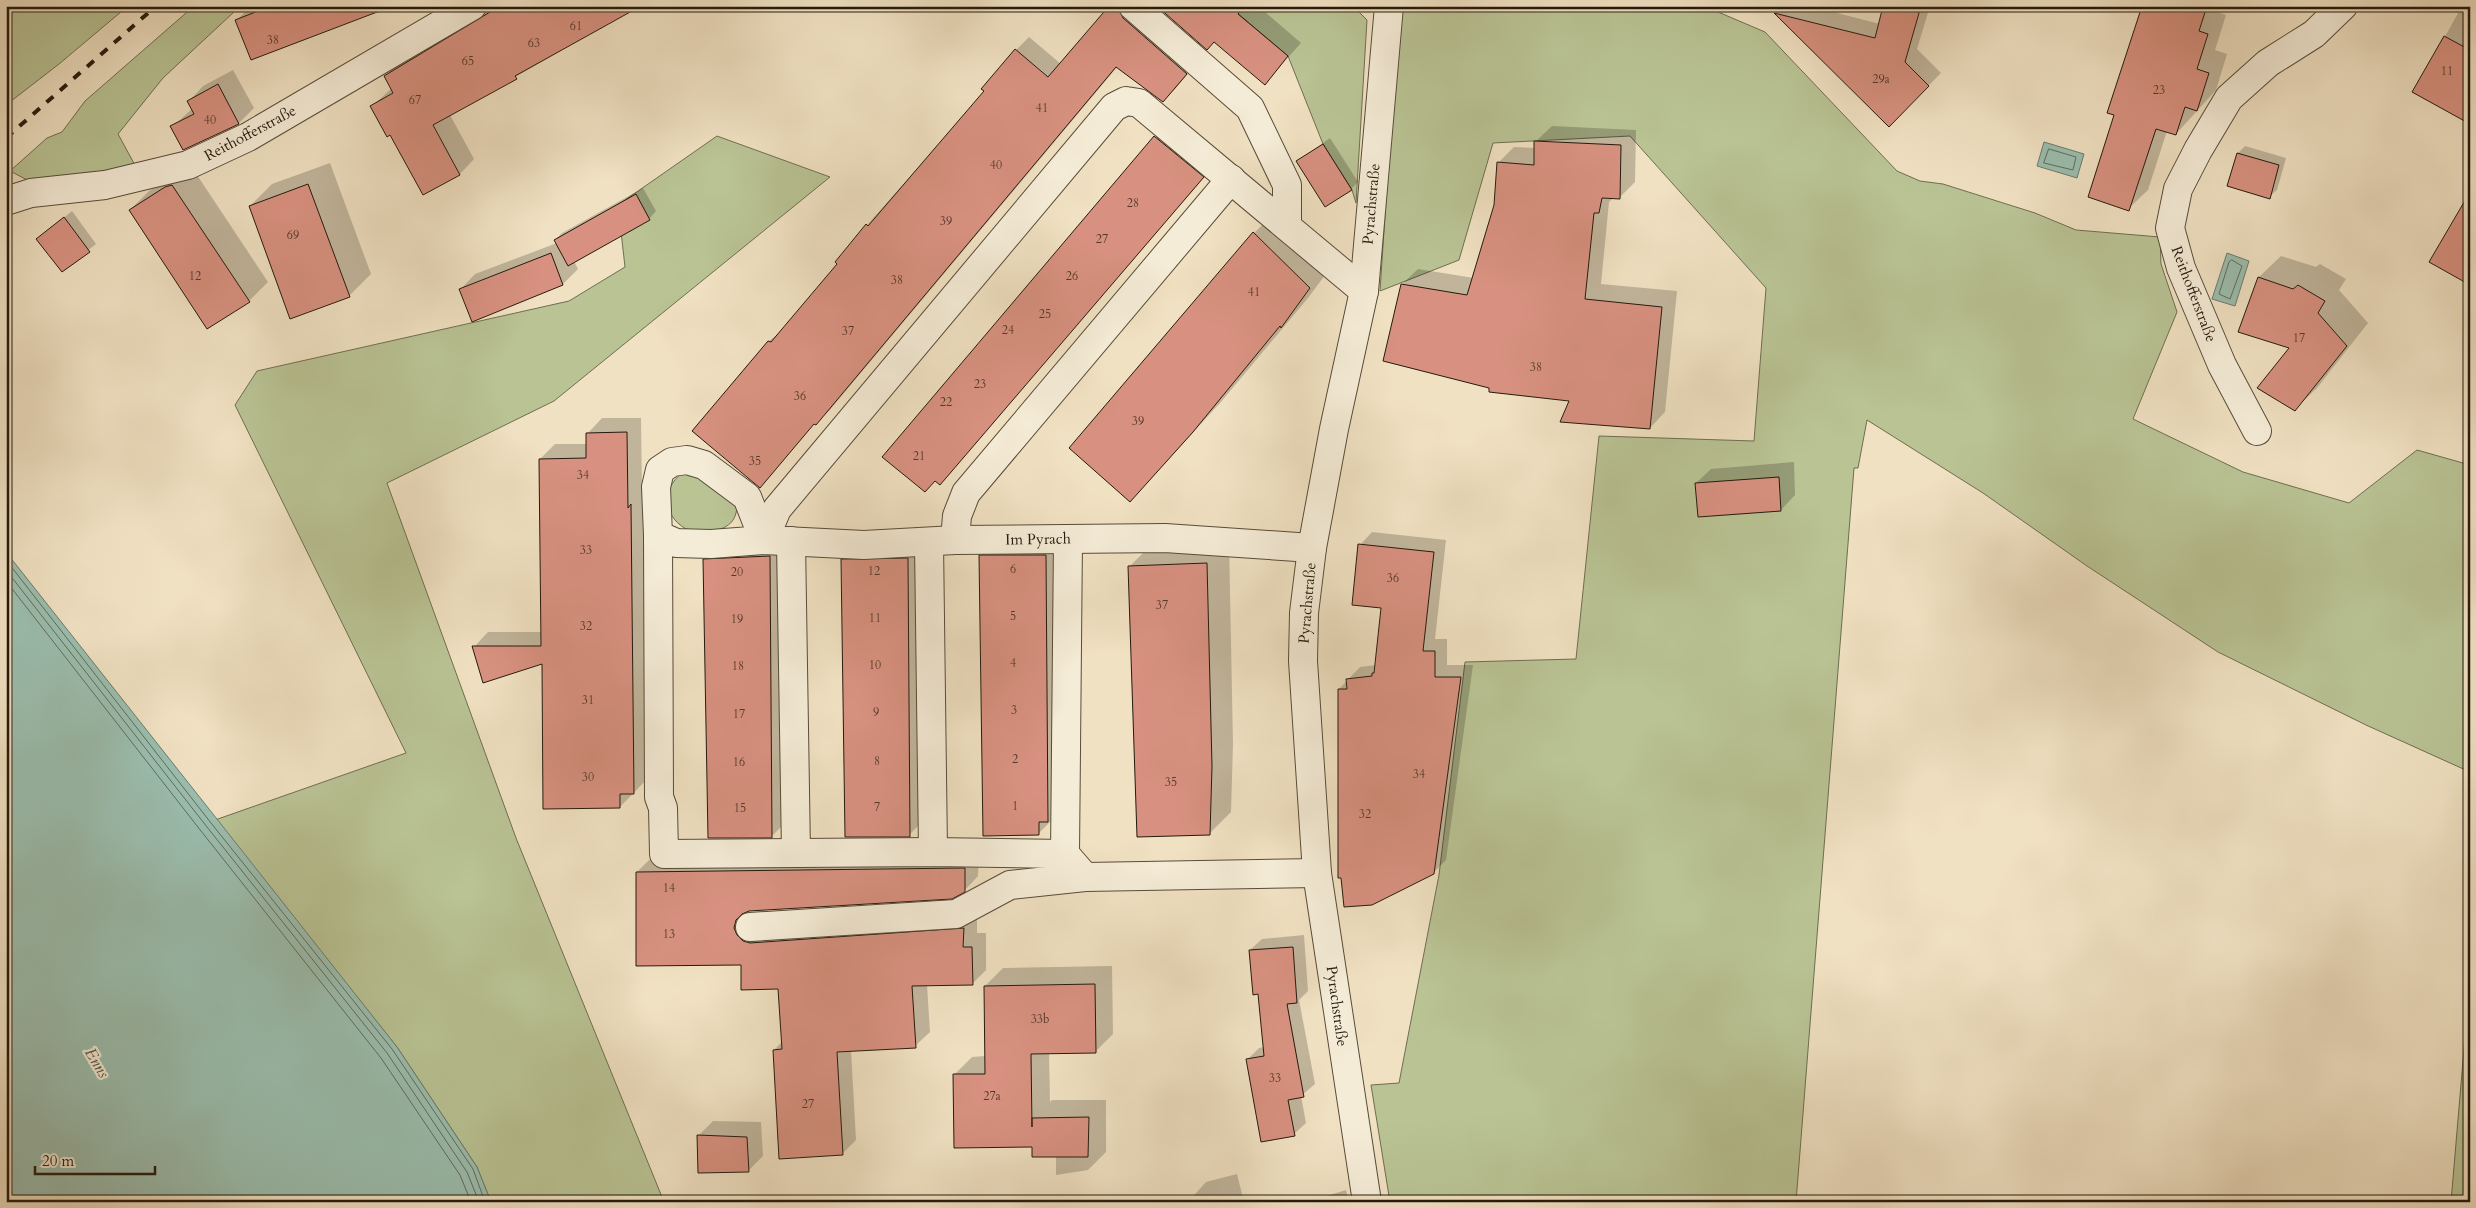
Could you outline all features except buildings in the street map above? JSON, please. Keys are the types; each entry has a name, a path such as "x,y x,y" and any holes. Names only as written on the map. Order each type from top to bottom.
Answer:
{"street":[{"name":"Reithofferstraße","path":"6,200 31,193 104,184 188,165 248,137 472,6"},
{"path":"1133,6 1250,108 1287,185 1287,226"},
{"name":"Pyrachstraße","path":"1366,1202 1318,873 1303,661 1304,613 1312,548 1364,291 1389,6"},
{"name":"Reithofferstraße","path":"2257,431 2222,364 2181,268 2170,228 2178,190 2198,150 2229,98 2268,62 2314,34 2344,6"},
{"path":"764,540 777,509 1114,107 1126,101 1138,102 1364,291"},
{"path":"933,852 942,541 957,516 966,493 1231,179"},
{"path":"764,540 747,497 704,465 687,460 672,462 660,470 656,487 658,535 658,797 663,808 664,854 933,852 1066,854"},
{"name":"Im Pyrach","path":"658,535 676,543 711,544 764,540 864,544 1166,538 1312,548"},
{"path":"1068,539 1066,854 1085,877"},
{"path":"791,542 796,853"},
{"path":"750,927 956,914 1010,885 1085,877 1318,873"}],"shaded area":[{"path":"6,6 128,6 59,64 6,105"},
{"path":"194,6 236,6 235,11 163,78 118,134 136,167 33,183 10,171 47,138 62,132 85,101"},
{"path":"1229,6 1353,6 1367,20 1356,203 1352,190 1323,144 1288,56"},
{"path":"1399,6 1704,6 1765,32 1897,171 1920,181 1943,184 2035,213 2076,230 2160,237 2161,264 2177,312 2133,419 2243,472 2349,503 2417,450 2470,465 2470,772 2366,725 2218,652 2087,566 1983,493 1867,420 1858,468 1854,468 1796,1202 1390,1202 1371,1085 1399,1083 1439,875 1465,662 1576,659 1599,436 1754,441 1766,288 1630,136 1493,143 1459,260 1380,291"},
{"path":"717,136 830,177 554,401 387,483 516,838 664,1202 491,1202 477,1167 397,1047 215,820 406,753 235,405 257,371 569,301 625,267 618,205"},
{"path":"687,470 700,471 737,506 734,519 730,523 721,529 702,531 688,530 678,523 668,507 667,499 673,483"},
{"path":"2470,978 2470,1202 2451,1202"}],"water":[{"path":"2044,142 2084,154 2077,178 2037,166"},
{"path":"2227,253 2249,261 2235,306 2212,299"},
{"name":"Enns","path":"6,552 397,1047 477,1167 491,1202 6,1202"}],"railway":[{"path":"6,138 156,6"}]}
